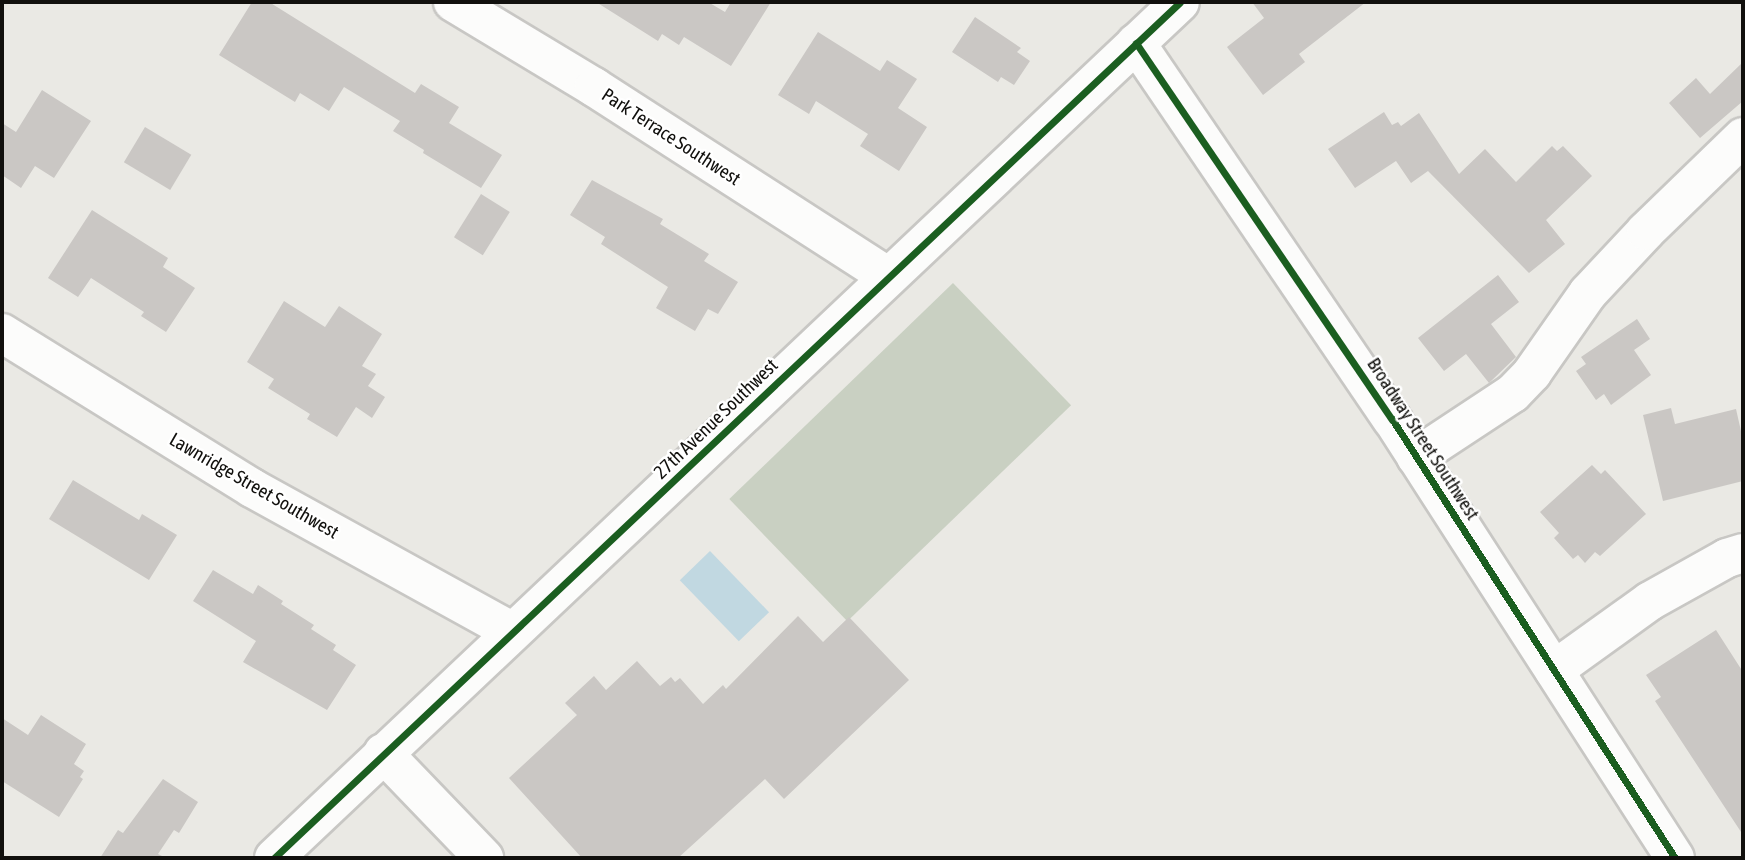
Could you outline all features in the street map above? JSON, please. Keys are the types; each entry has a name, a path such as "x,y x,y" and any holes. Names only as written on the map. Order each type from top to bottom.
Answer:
{"street":[{"name":"Park Terrace Southwest","path":"453,2 594,87 887,276"},
{"name":"27th Avenue Southwest","path":"274,858 511,631 681,476 887,276 1180,2"},
{"name":"Broadway Street Southwest","path":"1136,43 1416,457 1675,858"},
{"path":"1416,457 1513,393 1532,373 1588,293 1646,231 1743,137"},
{"name":"Lawnridge Street Southwest","path":"2,333 252,488 511,631"},
{"path":"1554,670 1650,601 1727,558 1743,553"},
{"path":"383,753 484,858"}],"shaded area":[{"path":"953,283 1071,405 847,621 729,499"}],"water":[{"path":"710,551 769,612 739,641 680,580"}],"building":[{"path":"252,2 269,2 415,93 421,84 459,107 449,123 502,155 481,188 423,153 424,150 393,131 400,121 344,87 329,111 300,93 295,102 219,55"},
{"path":"596,2 708,2 725,12 731,2 771,2 731,66 684,37 679,45 662,34 658,41"},
{"path":"1252,2 1366,2 1299,54 1305,62 1263,95 1227,47 1264,18"},
{"path":"975,17 1021,48 1017,52 1030,61 1014,85 1001,77 998,82 952,52"},
{"path":"818,32 880,71 887,60 917,79 898,108 927,127 899,171 860,146 868,134 816,101 809,114 778,95"},
{"path":"1743,62 1743,101 1700,138 1669,103 1696,78 1710,94"},
{"path":"42,90 91,121 54,178 35,166 21,188 2,175 2,123 16,132"},
{"path":"1384,112 1392,125 1398,122 1401,126 1419,113 1459,174 1485,149 1516,182 1552,146 1557,151 1563,146 1592,176 1546,220 1565,244 1529,273 1428,171 1411,183 1396,161 1355,188 1328,149"},
{"path":"145,127 191,155 170,190 124,162"},
{"path":"592,180 663,219 660,224 709,254 704,261 738,282 718,314 708,309 695,331 656,308 668,287 601,244 605,237 570,215"},
{"path":"481,194 510,212 483,255 454,237"},
{"path":"92,210 168,258 163,267 195,288 166,332 141,316 144,312 91,278 78,297 48,278"},
{"path":"1498,275 1519,302 1491,324 1516,357 1489,383 1466,354 1444,371 1418,338"},
{"path":"284,301 325,327 339,306 382,334 362,366 376,374 368,386 385,397 372,418 356,407 337,437 307,419 310,414 268,388 274,379 247,362"},
{"path":"1637,319 1650,339 1634,350 1651,375 1611,405 1604,394 1596,400 1576,371 1586,364 1581,357"},
{"path":"1671,408 1675,424 1736,409 1743,440 1743,481 1663,501 1643,415"},
{"path":"1592,465 1601,474 1605,470 1646,514 1600,556 1595,552 1585,563 1578,555 1573,559 1554,538 1559,533 1540,512"},
{"path":"73,480 139,520 142,514 177,535 149,580 49,519"},
{"path":"213,570 253,594 258,585 283,601 281,604 314,625 311,629 336,645 333,650 356,665 327,710 243,662 256,641 193,601"},
{"path":"798,616 823,642 849,617 909,680 784,799 765,779 678,858 582,858 509,778 577,715 565,703 594,676 606,690 637,661 660,686 671,677 675,682 680,678 703,704 723,685 726,689"},
{"path":"1716,630 1743,672 1743,835 1655,701 1661,697 1646,675"},
{"path":"41,715 86,744 74,764 84,771 80,777 83,779 59,817 2,781 2,718 28,735"},
{"path":"163,779 198,802 179,833 174,830 158,854 166,858 100,858 118,830 123,833"}],"cycle path":[{"path":"274,858 1180,2"},
{"path":"1136,43 1392,419 1675,858"}]}
